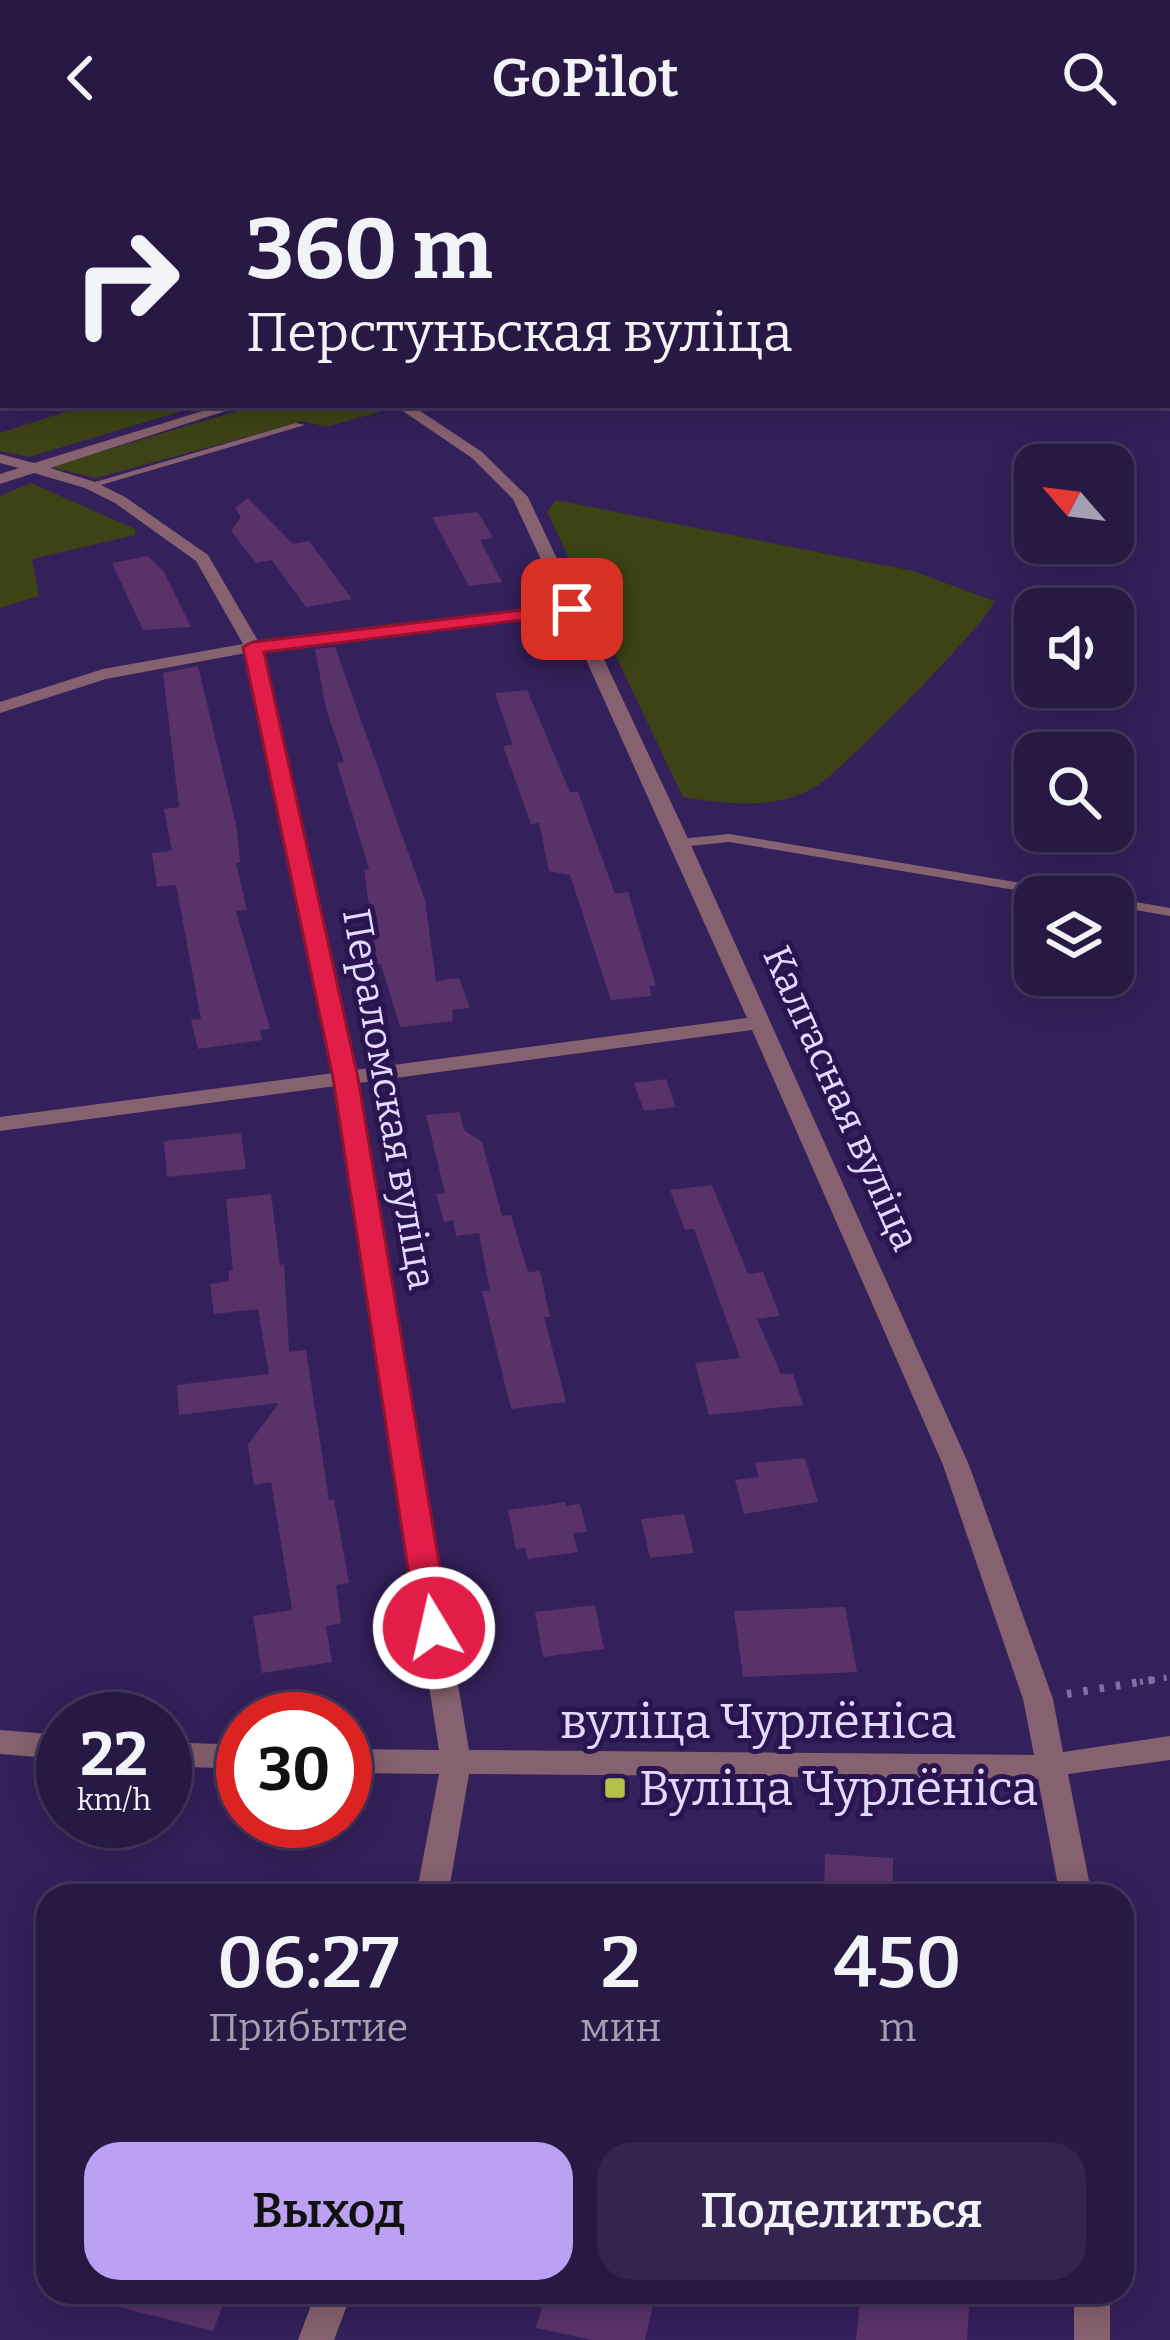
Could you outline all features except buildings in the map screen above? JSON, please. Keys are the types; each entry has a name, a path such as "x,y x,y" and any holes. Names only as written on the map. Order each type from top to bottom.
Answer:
{"street":[{"path":"0,479 227,408"},
{"name":"Калгасная вуліца","path":"406,408 477,455 520,497 680,843 956,1465 1039,1699 1074,1884"},
{"name":"Пераломская вуліца","path":"0,458 90,485 120,500 202,558 253,647 346,1078 455,1765 434,1884"},
{"path":"0,708 103,674 253,647 572,609"},
{"path":"0,1124 759,1023"},
{"path":"0,1742 36,1745"},
{"name":"вуліца Чурлёніса","path":"372,1762 1052,1766 1170,1748"},
{"path":"316,2340 330,2304"},
{"path":"1092,2304 1092,2340"}],"lane":[{"path":"90,485 300,425"},
{"path":"680,843 729,838 1014,886"},
{"path":"1134,906 1170,912"}],"path":[{"path":"1039,1699 1170,1677"}],"green space":[{"path":"77,408 192,408 29,457 0,451 0,433"},
{"path":"248,408 372,408 379,412 326,427 304,421 96,478 49,467"},
{"path":"31,483 135,529 135,535 32,559 39,596 0,608 0,496"},
{"path":"556,500 913,571 994,601 913,696 817,786 768,802 683,797 547,512"}],"place":[{"name":"Вуліца Чурлёніса","path":"615,1788"}],"route":[{"path":"434,1628 346,1078 253,647 572,609"}]}
